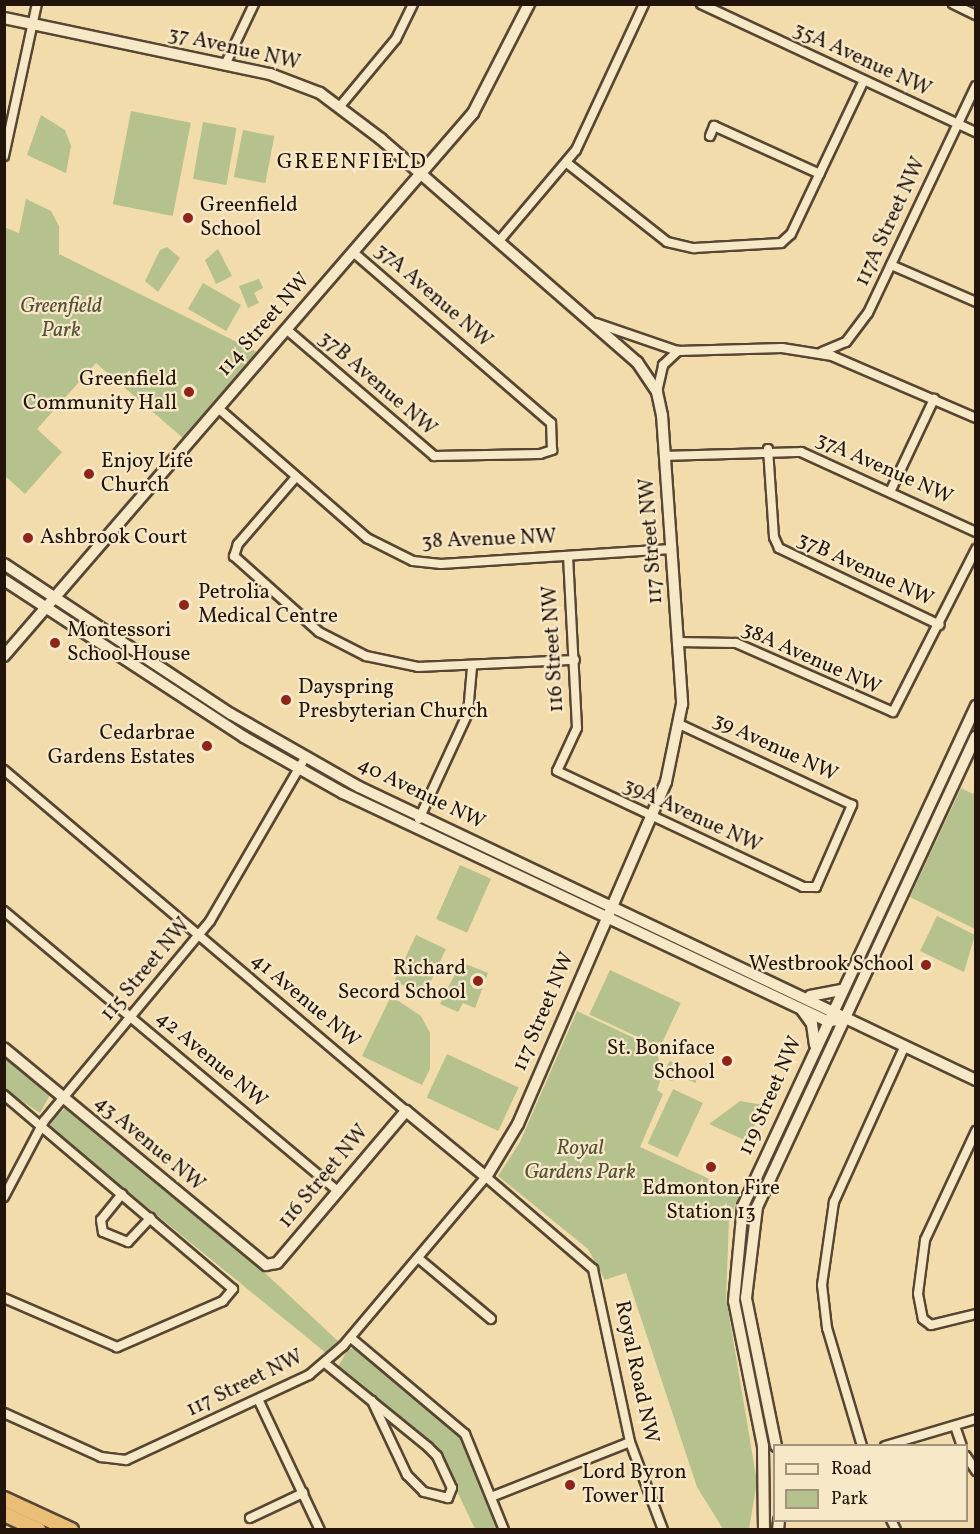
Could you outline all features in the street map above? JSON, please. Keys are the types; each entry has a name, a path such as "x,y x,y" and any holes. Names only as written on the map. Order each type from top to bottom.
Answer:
{"highway":[{"path":"4,1498 71,1530"},
{"path":"4,1514 39,1530"}],"street":[{"path":"4,156 8,125 37,4"},
{"path":"225,65 254,4"},
{"path":"341,105 396,39 413,4"},
{"name":"114 Street NW","path":"4,656 421,173 483,98 529,4"},
{"path":"499,241 567,163 644,4"},
{"name":"35A Avenue NW","path":"701,4 975,132"},
{"path":"953,4 975,15"},
{"name":"37 Avenue NW","path":"4,18 295,82 341,105 590,319 637,362 657,392"},
{"path":"567,163 668,242 694,248 785,241 820,174 864,80"},
{"name":"117A Street NW","path":"818,353 838,347 857,330 891,265 975,86"},
{"path":"710,136 714,126 820,174"},
{"name":"37A Avenue NW","path":"353,252 551,423 554,446"},
{"path":"891,265 975,302"},
{"name":"37 Avenue NW","path":"590,319 678,351 818,353 934,399 975,418"},
{"name":"37B Avenue NW","path":"285,329 434,456 540,454 554,446"},
{"path":"657,392 663,365 678,351"},
{"name":"117 Street NW","path":"4,1413 117,1461 143,1455 258,1399 326,1364 351,1338 486,1177 518,1124 607,911 670,772 681,725 666,456 657,392"},
{"path":"891,490 934,399"},
{"name":"38 Avenue NW","path":"218,408 376,545 413,561 441,564 672,549"},
{"name":"37A Avenue NW","path":"666,456 768,450 819,458 891,490 975,532"},
{"name":"37B Avenue NW","path":"768,450 776,545 940,625"},
{"path":"296,477 238,544 234,556 308,624 351,650 405,666 472,667 575,660"},
{"path":"940,625 975,549"},
{"name":"116 Street NW","path":"557,771 578,728 568,556"},
{"name":"40 Avenue NW","path":"4,564 305,758 800,1008 827,1021 842,1020"},
{"name":"40 Avenue NW","path":"4,580 299,769 415,828 799,994 832,1010 842,1020 975,1080"},
{"name":"38A Avenue NW","path":"678,642 736,643 893,712 940,625"},
{"path":"415,828 468,713 472,667"},
{"name":"119 Street NW","path":"764,1530 767,1481 735,1311 734,1260 743,1206 815,1045 975,706"},
{"name":"39 Avenue NW","path":"681,725 852,805 813,888"},
{"name":"119 Street NW","path":"776,1444 746,1298 748,1244 765,1184 975,736"},
{"name":"115 Street NW","path":"4,1197 41,1126 199,936 305,758"},
{"name":"41 Avenue NW","path":"4,770 406,1111 584,1258"},
{"name":"39A Avenue NW","path":"557,771 650,816 813,888"},
{"name":"42 Avenue NW","path":"4,911 338,1191"},
{"path":"799,994 821,997 841,990"},
{"path":"800,1008 812,1024 815,1045"},
{"name":"43 Avenue NW","path":"4,1048 270,1266"},
{"path":"861,1444 827,1328 822,1286 834,1202 904,1048"},
{"path":"4,1095 233,1289 223,1301 117,1347 4,1298"},
{"name":"116 Street NW","path":"270,1266 406,1111"},
{"path":"975,1131 923,1249 918,1294 923,1318 931,1325 975,1314"},
{"path":"122,1194 101,1220 103,1232 128,1242 150,1218"},
{"path":"418,1258 491,1319"},
{"name":"Royal Road NW","path":"584,1258 597,1276 630,1442 663,1530"},
{"path":"351,1338 465,1434 504,1530"},
{"path":"326,1364 372,1401 437,1456 453,1488 448,1498 424,1491 407,1476 372,1401"},
{"path":"258,1399 320,1530"},
{"path":"892,1444 975,1419"},
{"path":"955,1426 961,1444"},
{"path":"491,1497 630,1442"},
{"path":"250,1518 303,1493"}],"green space":[{"path":"131,111 191,123 173,216 113,204"},
{"path":"41,115 65,130 71,146 66,173 27,155"},
{"path":"203,122 236,128 226,185 193,179"},
{"path":"243,130 274,136 265,183 234,177"},
{"name":"Greenfield Park","path":"26,199 51,211 59,226 59,254 257,352 183,438 96,363 37,429 62,452 25,494 5,476 4,227 19,233"},
{"path":"167,247 180,258 158,292 145,281 160,250"},
{"path":"218,249 232,276 216,284 205,260"},
{"path":"259,279 263,288 254,293 259,303 248,308 239,286"},
{"path":"203,283 241,305 226,331 188,309"},
{"path":"961,788 973,794 975,789 975,929 910,897"},
{"path":"460,865 491,879 467,933 436,919"},
{"path":"937,916 975,935 964,972 920,951"},
{"path":"416,935 446,949 424,995 394,981"},
{"path":"461,962 488,973 475,1008 463,1003 458,1012 440,1004"},
{"path":"610,970 681,1003 660,1047 589,1014"},
{"path":"391,996 421,1016 430,1033 430,1069 422,1085 362,1056"},
{"name":"Royal Gardens Park","path":"577,1011 655,1048 663,1073 657,1090 663,1094 640,1147 740,1193 729,1221 726,1297 757,1482 749,1529 723,1529 697,1487 626,1273 605,1280 588,1249 498,1176 520,1142"},
{"path":"4,1054 51,1093 40,1113 5,1090"},
{"path":"447,1054 519,1087 498,1131 427,1098"},
{"path":"670,1061 695,1071 696,1083 683,1078 670,1081 665,1069"},
{"path":"673,1089 703,1103 678,1157 648,1143"},
{"path":"740,1101 764,1105 749,1137 742,1139 709,1124"},
{"path":"67,1107 264,1272 339,1342 326,1353 51,1129 50,1121"},
{"path":"356,1348 461,1437 497,1529 475,1529 439,1453 338,1367 348,1349"}],"place":[{"name":"Greenfield School","path":"188,218"},
{"name":"Greenfield Community Hall","path":"189,392"},
{"name":"Enjoy Life Church","path":"89,474"},
{"name":"Ashbrook Court","path":"28,538"},
{"name":"Petrolia Medical Centre","path":"184,605"},
{"name":"Montessori School House","path":"55,643"},
{"name":"Dayspring Presbyterian Church","path":"286,700"},
{"name":"Cedarbrae Gardens Estates","path":"207,746"},
{"name":"Westbrook School","path":"926,965"},
{"name":"Richard Secord School","path":"478,981"},
{"name":"St. Boniface School","path":"727,1061"},
{"name":"Edmonton Fire Station 13","path":"711,1167"},
{"name":"Lord Byron Tower III","path":"570,1485"}],"district":[{"name":"GREENFIELD","path":"352,163"}]}
